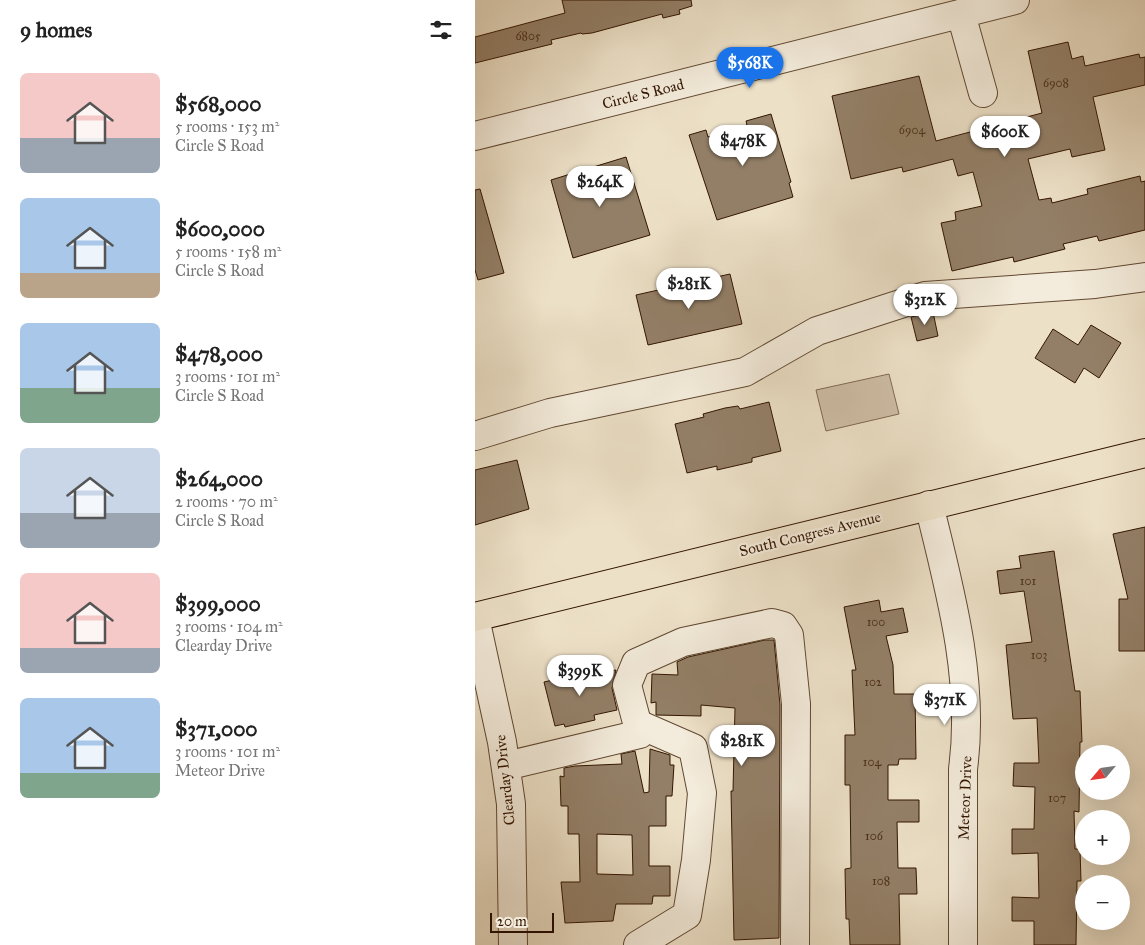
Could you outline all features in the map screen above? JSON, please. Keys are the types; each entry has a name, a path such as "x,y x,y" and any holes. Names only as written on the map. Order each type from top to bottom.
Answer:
{"main road":[{"name":"South Congress Avenue","path":"475,617 1145,453"}],"street":[{"name":"Circle S Road","path":"475,136 1015,0"},
{"path":"961,14 983,93"},
{"path":"475,436 550,413 745,372 817,331 925,296 1095,284 1145,277"},
{"name":"Meteor Drive","path":"929,505 955,618 965,700 967,741 963,769 963,945"},
{"name":"Clearday Drive","path":"475,617 506,766 511,804 513,945"},
{"path":"506,766 640,734 627,685 636,663 683,642 772,624 783,626 789,635 796,704 795,945"},
{"path":"638,724 693,748 702,792 696,860 687,915 638,945"}],"shaded area":[{"path":"889,374 899,414 826,431 816,390"}],"building":[{"path":"562,0 691,0 692,6 679,10 680,14 663,18 662,14 592,33 581,33 551,40 552,44 475,63 475,37 565,13"},
{"path":"1068,42 1072,59 1083,56 1085,66 1139,54 1140,58 1145,57 1145,85 1093,97 1105,150 1072,157 1070,149 1028,159 1039,200 1051,198 1052,203 1088,194 1087,189 1140,176 1141,182 1145,181 1145,230 1099,241 1097,236 1063,244 1065,249 1014,262 1013,257 952,271 941,223 956,220 955,212 982,206 973,172 958,176 953,159 903,172 902,167 851,179 832,96 919,76 936,141 1042,113 1028,51"},
{"path":"771,114 791,182 789,183 793,197 717,220 689,135 706,130 708,137 747,125 746,121"},
{"path":"626,157 650,235 573,258 551,180"},
{"path":"480,189 504,273 478,280 475,270 475,190"},
{"path":"730,274 742,324 648,345 636,295"},
{"path":"933,312 938,336 917,341 911,317"},
{"path":"1091,325 1121,343 1099,378 1084,368 1075,383 1035,358 1053,329 1078,345"},
{"path":"769,402 781,451 752,458 752,462 717,470 717,466 687,473 675,424 704,417 703,414 725,408 738,406 740,409"},
{"path":"517,460 529,509 475,525 475,470"},
{"path":"1145,527 1145,651 1119,651 1119,599 1128,599 1113,534"},
{"path":"1054,551 1075,691 1080,691 1082,742 1080,742 1080,745 1075,745 1075,800 1079,800 1079,810 1074,811 1075,865 1080,865 1081,875 1075,875 1076,945 1034,945 1034,921 1012,921 1012,897 1039,898 1038,853 1012,854 1012,829 1034,829 1035,787 1013,786 1014,763 1039,763 1037,718 1013,719 1006,645 1032,642 1024,591 1000,594 997,571 1021,568 1019,556"},
{"path":"879,600 881,612 903,608 908,632 886,636 893,665 894,694 915,694 916,759 899,759 898,765 888,765 888,800 919,800 919,822 897,822 898,868 916,868 917,894 899,894 900,945 850,945 849,919 846,919 845,869 851,868 850,785 845,785 845,735 855,735 852,670 856,670 844,607"},
{"path":"765,640 774,640 780,705 779,938 734,940 731,791 733,791 735,708 701,705 701,716 656,715 656,702 651,703 652,674 678,675 677,662 688,657"},
{"path":"585,669 586,676 616,670 612,688 617,710 594,715 595,720 565,727 564,724 555,726 544,682 553,680 552,676"},
{"path":"650,749 670,755 670,765 674,765 672,796 666,796 666,826 649,826 649,866 670,866 670,896 653,896 652,904 616,904 613,921 565,923 561,882 580,882 579,834 568,834 568,806 561,806 560,776 564,777 564,768 622,764 621,754 635,751 644,793 649,792","holes":["597,834 632,835 633,875 597,874"]}]}
